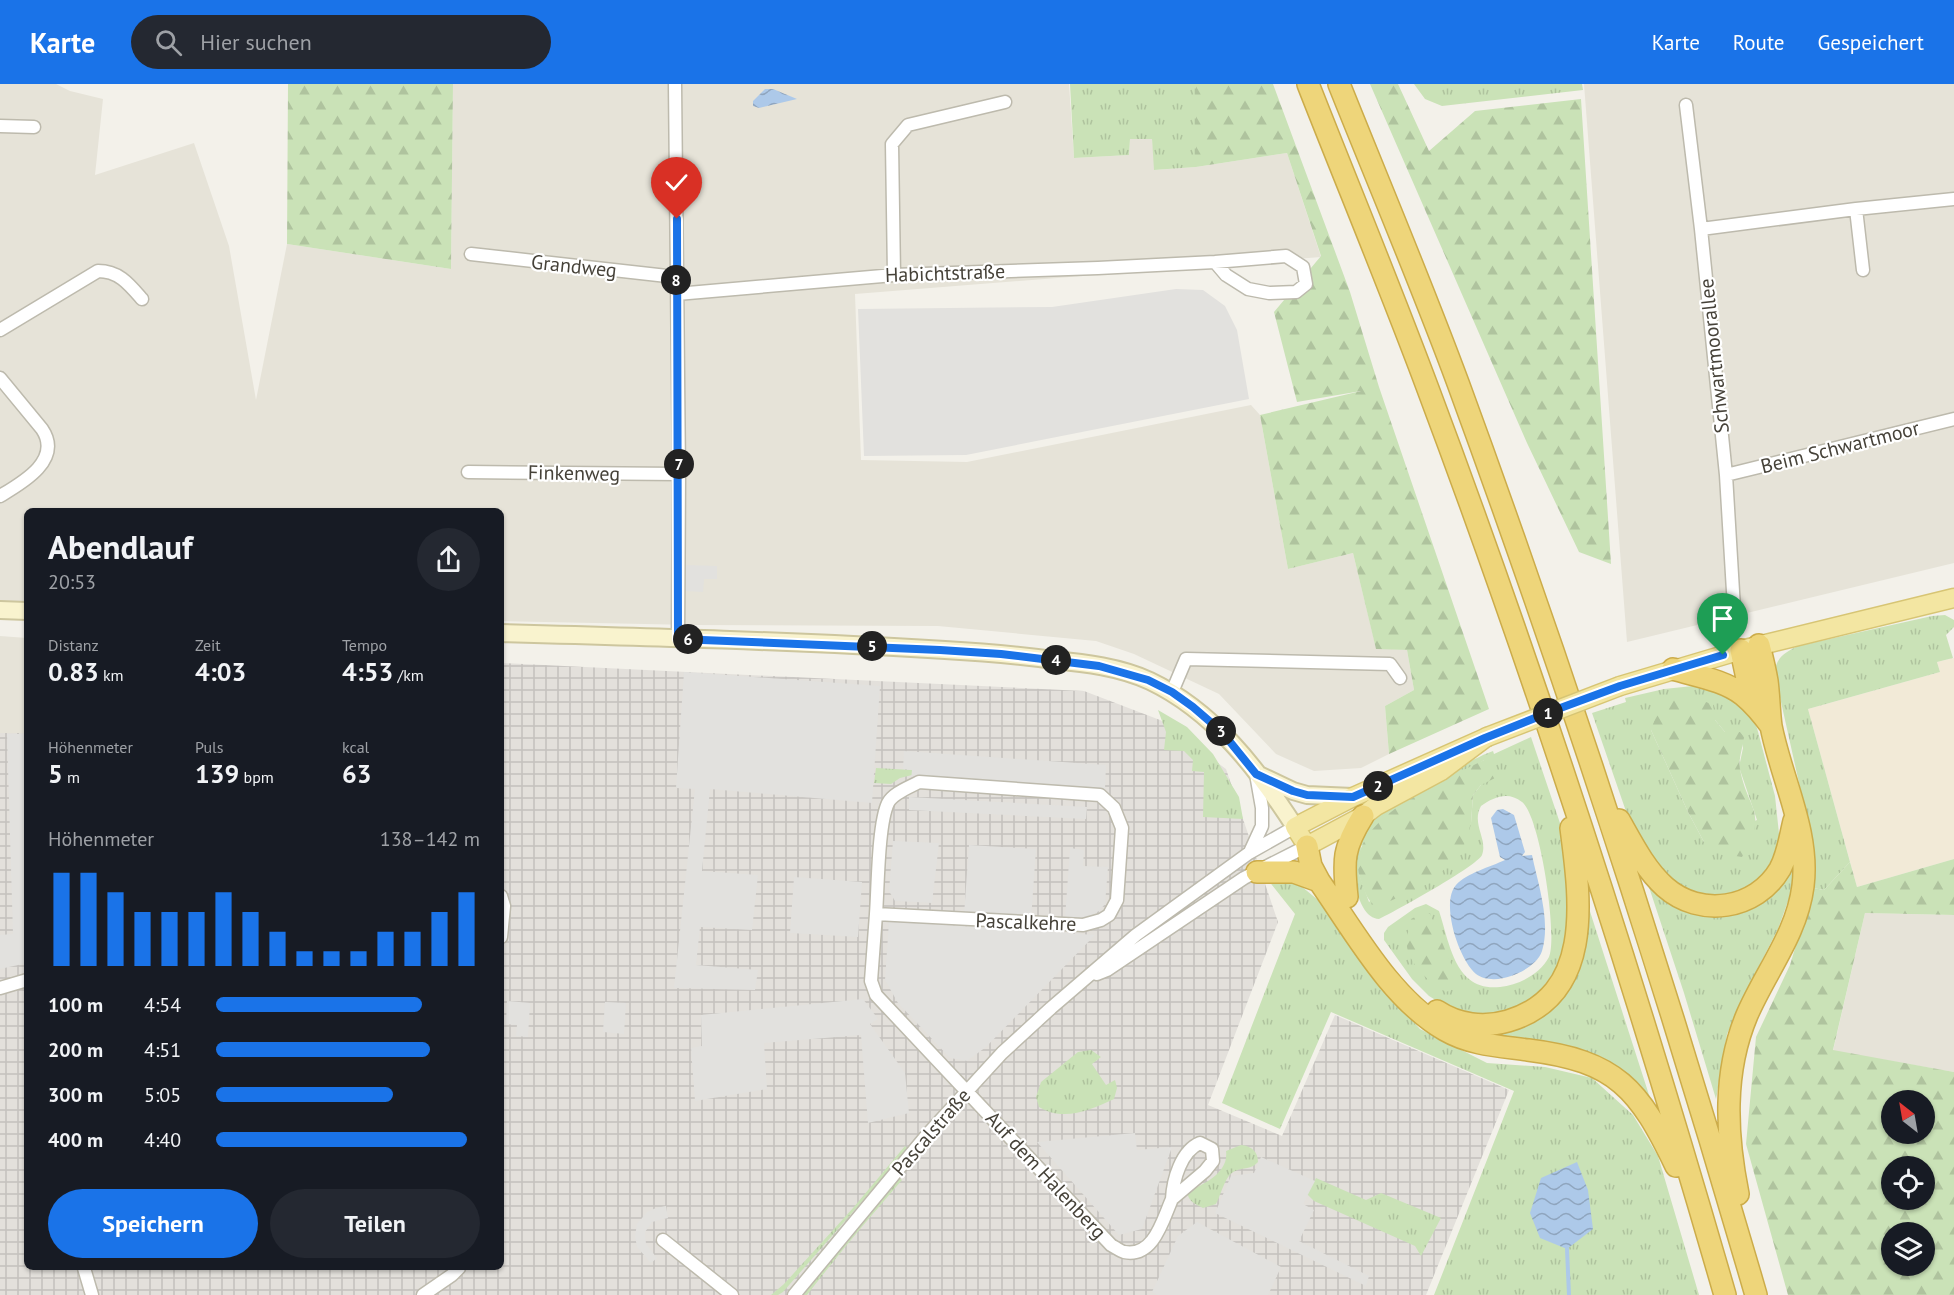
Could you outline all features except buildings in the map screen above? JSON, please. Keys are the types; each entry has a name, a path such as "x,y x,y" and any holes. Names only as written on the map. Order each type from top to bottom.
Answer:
{"highway":[{"path":"1308,84 1430,392 1564,774 1725,1295"},
{"path":"1339,84 1457,381 1596,780 1670,1010 1756,1295"},
{"path":"1744,1254 1745,1227 1730,1143 1728,1107 1731,1069 1747,1015 1797,916 1803,885 1801,835 1772,726 1767,679 1750,648"},
{"path":"1750,648 1752,702"},
{"path":"1673,669 1725,685 1741,693 1752,702 1772,726"},
{"path":"1307,846 1324,864 1403,982 1415,996 1442,1014 1468,1024 1502,1022 1530,1012 1555,992 1573,958 1578,907 1564,774"},
{"path":"1596,780 1636,851 1650,871 1664,887 1681,899 1698,904 1720,907 1738,903 1755,895 1767,885 1779,871 1785,857 1795,816"},
{"path":"1347,897 1344,870 1346,851 1350,837 1363,816"},
{"path":"1307,846 1311,866 1319,881 1382,972 1430,1021 1446,1031 1477,1043 1570,1057 1603,1070 1621,1081 1641,1102 1655,1124 1706,1229"},
{"path":"1253,863 1294,872 1319,881"}],"main road":[{"path":"1294,826 1486,738 1620,686 1750,648 1954,598"},
{"path":"0,610 24,611"},
{"path":"504,633 877,646 1001,654 1099,666 1148,680 1172,692 1222,732 1256,774 1307,846 1441,771 1486,738"},
{"path":"1256,774 1307,795 1353,797"}],"street":[{"path":"675,84 679,474 678,639"},
{"path":"894,274 892,144 908,125 1005,102"},
{"name":"Schwartmoorallee","path":"1686,105 1726,475 1734,608"},
{"path":"0,126 34,127"},
{"path":"1701,229 1954,199"},
{"path":"1856,209 1863,270"},
{"name":"Grandweg","path":"471,254 676,277"},
{"name":"Habichtstraße","path":"677,294 894,274 1215,262 1286,256 1303,267 1306,284 1296,292 1248,289 1226,275 1215,262"},
{"path":"0,330 98,271 124,278 142,299"},
{"path":"0,378 46,435 48,448 44,463 0,496"},
{"name":"Beim Schwartmoor","path":"1726,475 1954,419"},
{"name":"Finkenweg","path":"468,472 679,474"},
{"path":"1172,692 1186,659 1390,664 1400,678"},
{"path":"1253,863 1262,826 1262,808 1256,774"},
{"name":"Pascalkehre","path":"919,782 1100,795 1114,808 1122,828 1117,900 1109,915 1101,920 1083,925 876,914 883,825 889,801 898,793 919,782"},
{"name":"Pascalstraße","path":"794,1295 966,1091 1002,1053 1136,935 1253,863 1294,826"},
{"name":"Pascalstraße","path":"1082,981 1107,970 1244,878 1253,863 1307,846"},
{"path":"876,914 871,981 876,994 966,1091"},
{"path":"0,988 24,981"},
{"name":"Auf dem Halenberg","path":"966,1091 1111,1245 1124,1252 1138,1250 1154,1239 1172,1199"},
{"path":"663,1239 732,1295"},
{"path":"85,1270 92,1295"},
{"path":"423,1295 457,1270"}],"shaded area":[{"path":"0,84 56,84 70,91 103,99 95,175 194,143 229,246 256,400 287,244 451,269 453,84 1069,84 1074,158 1129,155 1130,139 1152,139 1155,170 1196,167 1287,153 1321,257 855,294 861,460 967,462 1251,405 1260,415 1288,569 1353,553 1376,648 1407,650 1414,690 1385,706 1389,754 1361,768 1314,771 1276,754 1219,694 1134,654 1096,641 938,626 504,621 504,508 24,508 24,603 0,602"},
{"path":"1584,84 1954,84 1954,563 1627,642"},
{"path":"1176,289 1203,290 1225,306 1237,330 1249,399 966,455 864,456 858,309 1052,307"},
{"path":"686,565 717,566 717,579 704,579 703,592 685,591"},
{"path":"0,636 24,638 24,733 0,733"},
{"path":"1954,658 1954,859 1857,887 1808,709 1940,672 1937,662"},
{"path":"504,663 1084,691 1160,720 1226,769 1278,922 1208,1105 1282,1136 1335,1015 1509,1090 1426,1295 0,1295 0,733 24,733 24,1270 504,1270"},
{"path":"684,672 880,686 872,803 710,789 702,871 758,875 752,930 700,927 696,965 758,970 755,990 674,988 695,789 676,788"},
{"path":"7,734 24,734 24,964 0,969 0,935 13,934"},
{"path":"904,751 1106,765 1105,789 911,779 912,770 903,769"},
{"path":"909,797 1087,807 1086,819 909,810"},
{"path":"893,841 939,843 932,903 895,901 889,891"},
{"path":"969,845 1036,849 1031,920 964,915"},
{"path":"1070,848 1084,850 1083,866 1108,867 1105,904 1099,911 1086,918 1065,918"},
{"path":"794,877 862,882 858,937 790,933"},
{"path":"1865,913 1954,915 1954,1072 1833,1051"},
{"path":"889,921 1095,935 986,1047 967,1061 950,1058 898,1003 885,980"},
{"path":"863,999 878,1019 870,1024 905,1073 909,1113 868,1123 861,1035 764,1043 767,1089 695,1101 691,1048 702,1046 701,1015"},
{"path":"507,1001 530,1003 528,1037 516,1036 517,1025 506,1024"},
{"path":"605,1002 626,1003 624,1034 603,1032"},
{"path":"1135,1133 1137,1150 1172,1147 1142,1229 1119,1235 1037,1142"},
{"path":"1261,1157 1315,1181 1303,1204 1314,1210 1299,1241 1369,1276 1366,1286 1215,1213 1231,1176 1254,1173"},
{"path":"666,1206 668,1218 652,1222 645,1232 646,1244 657,1258 651,1263 637,1247 635,1236 637,1224 647,1212"},
{"path":"1197,1222 1281,1267 1268,1295 1157,1295 1152,1292 1178,1236"}],"green space":[{"path":"288,84 453,84 451,269 287,244"},
{"path":"1070,84 1196,84 1196,167 1154,170 1152,139 1130,139 1129,155 1074,158"},
{"path":"1196,84 1273,84 1350,292 1379,387 1489,709 1389,754 1385,706 1414,690 1407,650 1376,649 1353,553 1288,569 1260,415 1361,391 1297,402 1274,312 1321,256 1287,153 1196,167"},
{"path":"1370,84 1398,84 1429,151 1475,111 1581,99 1611,564 1579,552 1527,443"},
{"path":"1414,84 1582,84 1583,90 1442,106 1425,99"},
{"path":"1945,615 1954,620 1954,627 1946,635 1953,658 1937,662 1940,672 1808,709 1850,862 1824,890 1813,888 1810,832 1775,675 1778,660 1798,646"},
{"path":"1693,686 1718,689 1747,709 1757,728 1775,796 1780,843 1771,865 1754,885 1730,896 1703,895 1681,887 1660,870 1629,820 1592,713 1626,702 1625,698 1664,689","holes":["1715,720 1725,732 1740,732 1743,748 1739,767 1757,820 1704,842 1651,730"]},
{"path":"1682,697 1697,698 1713,705 1715,720 1725,732 1740,732 1744,737 1740,769 1755,820 1750,841 1742,857 1723,854 1704,842 1651,730 1660,704"},
{"path":"1158,710 1187,727 1213,754 1239,797 1243,819 1203,817 1204,772 1192,771 1193,760 1184,751 1164,750 1166,732"},
{"path":"1531,737 1564,835 1571,919 1559,962 1540,991 1510,1010 1486,1015 1462,1013 1429,996 1412,979 1384,940 1384,933 1388,927 1415,908 1426,904 1439,911 1451,951 1464,974 1473,982 1485,987 1507,986 1528,978 1540,969 1549,957 1551,945 1549,902 1541,851 1529,812 1522,802 1506,796 1491,800 1481,806 1478,819 1483,849 1477,861 1417,899 1379,919 1367,913 1362,906 1352,870 1363,831 1388,805 1437,777 1483,755 1493,751 1494,754","holes":["1484,760 1481,785 1473,795 1471,823 1369,902 1359,874 1361,846"]},
{"path":"1484,760 1495,778 1481,785 1473,795 1471,823 1463,849 1432,882 1377,907 1374,905 1367,896 1361,881 1358,859 1365,840 1380,822 1399,806 1445,779"},
{"path":"876,768 912,770 912,775 900,778 891,784 874,783"},
{"path":"1796,841 1797,876 1778,929 1727,1034 1716,1099 1645,875 1665,895 1690,911 1729,915"},
{"path":"1954,859 1954,915 1865,913 1833,1050 1954,1072 1954,1295 1788,1295 1746,1144 1756,1037 1790,965 1813,888 1824,890 1850,862 1857,887"},
{"path":"1268,880 1295,881 1318,900 1345,931 1386,992 1420,1029 1487,1063 1545,1067 1592,1078 1633,1115 1658,1156 1699,1295 1434,1295 1514,1091 1331,1012 1280,1129 1222,1103 1295,914"},
{"path":"1586,899 1650,1098 1601,1062 1496,1040 1474,1030 1542,1014"},
{"path":"1423,913 1430,914 1452,966 1458,987 1446,992 1422,973 1409,954 1407,940 1411,919"},
{"path":"1091,1050 1101,1057 1092,1064 1106,1085 1115,1080 1117,1088 1114,1099 1077,1113 1058,1114 1039,1107 1036,1097 1041,1082 1078,1052"},
{"path":"1241,1145 1254,1150 1258,1162 1232,1173 1216,1204 1203,1208 1193,1202 1187,1192 1214,1177 1224,1166 1226,1151"},
{"path":"905,1146 908,1149 783,1292 771,1295 784,1284 853,1208"},
{"path":"898,1177 902,1180 807,1295 803,1295"},
{"path":"1316,1178 1366,1200 1381,1193 1441,1218 1421,1256 1415,1246 1314,1201 1307,1194"}],"water":[{"path":"765,89 773,89 797,99 759,108 753,106 753,101"},
{"path":"1503,809 1514,815 1525,852 1522,856 1532,855 1543,903 1545,927 1542,951 1530,966 1511,976 1493,979 1476,974 1463,957 1454,931 1450,905 1456,885 1472,874 1505,860 1500,857 1491,818 1497,810"},
{"path":"1577,1162 1588,1190 1593,1229 1567,1249 1540,1238 1530,1213 1541,1178"}],"waterway":[{"path":"1567,1249 1569,1295"}],"route":[{"path":"677,219 678,639 1001,654 1076,662 1126,672 1172,692 1193,707 1222,732 1256,774 1307,795 1353,797 1485,738 1555,710 1620,686 1723,655"}]}
